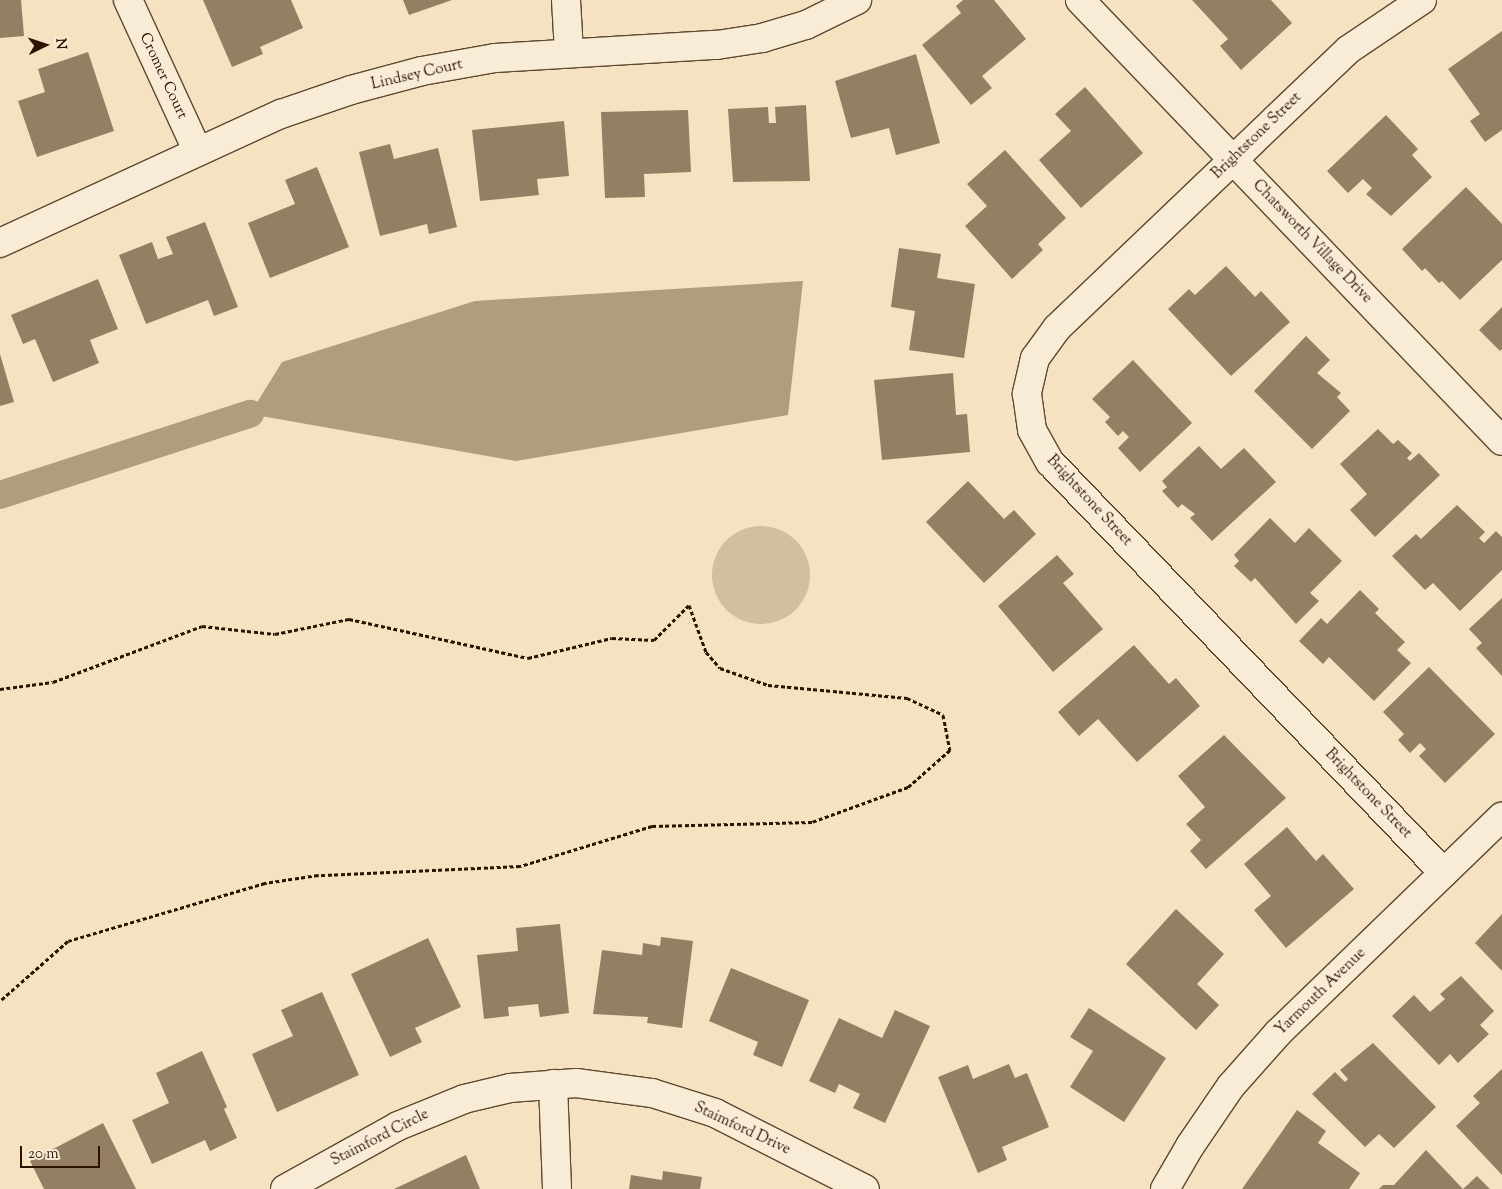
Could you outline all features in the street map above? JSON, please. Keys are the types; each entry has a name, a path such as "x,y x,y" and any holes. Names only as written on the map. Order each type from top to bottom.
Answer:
{"street":[{"name":"Cromer Court","path":"128,0 198,152"},
{"path":"566,0 569,52"},
{"name":"Lindsey Court","path":"0,243 281,114 351,90 432,69 495,58 569,52 717,45 762,38 806,25 857,0"},
{"name":"Chatsworth Village Drive","path":"1080,0 1502,441"},
{"name":"Brightstone Street","path":"1422,0 1348,50 1045,342 1035,358 1028,384 1028,412 1032,430 1050,462 1444,873"},
{"name":"Yarmouth Avenue","path":"1166,1189 1190,1146 1231,1086 1273,1039 1502,817"},
{"path":"553,1084 558,1189"},
{"name":"Staimford Circle","path":"285,1189 419,1116 473,1097 510,1088 553,1084"},
{"name":"Staimford Drive","path":"553,1084 623,1087 670,1097 715,1113 865,1189"}],"path":[{"path":"0,689 53,682 202,626 275,634 349,619 528,658 612,638 654,640 688,605 706,652 720,668 768,685 907,698 943,715 950,750 908,787 812,822 652,826 520,866 318,875 265,883 68,941 0,1000"}],"shaded area":[{"path":"803,281 788,415 516,461 250,414 282,362 475,301"},
{"path":"761,526 780,529 796,540 807,556 810,575 807,594 796,610 780,621 761,624 742,621 726,610 715,594 712,575 715,556 726,540 742,529"}],"building":[{"path":"0,0 21,0 24,36 0,38"},
{"path":"203,0 291,0 303,28 260,47 263,54 232,67"},
{"path":"403,0 452,0 409,15"},
{"path":"963,0 994,0 1026,39 982,76 992,88 971,105 922,45 961,13 956,6"},
{"path":"1192,0 1271,0 1292,23 1241,70 1220,46 1228,39"},
{"path":"1502,31 1502,130 1485,142 1470,121 1480,114 1448,69"},
{"path":"88,52 114,131 37,157 18,101 45,92 38,69"},
{"path":"916,54 940,143 896,155 889,128 851,138 835,81"},
{"path":"1085,87 1143,153 1081,208 1039,160 1071,131 1055,114"},
{"path":"806,105 810,181 733,182 728,109 768,107 769,123 776,123 775,107"},
{"path":"688,110 691,172 644,174 645,197 605,198 601,112"},
{"path":"1386,115 1418,149 1412,155 1432,177 1391,216 1366,194 1372,188 1363,179 1348,193 1327,171"},
{"path":"564,121 569,176 537,179 539,195 480,201 472,130"},
{"path":"390,144 394,159 438,148 457,227 429,234 427,224 380,236 359,152"},
{"path":"1005,150 1066,218 1038,244 1043,250 1012,279 965,226 987,206 967,184"},
{"path":"317,167 349,247 270,278 248,223 295,204 285,180"},
{"path":"1466,187 1502,224 1502,260 1460,300 1442,281 1439,283 1425,268 1422,271 1402,249"},
{"path":"205,222 238,307 214,316 208,300 146,324 119,255 152,242 158,259 173,254 166,237"},
{"path":"899,248 941,254 937,278 975,284 964,358 909,350 915,311 891,307"},
{"path":"1226,266 1255,297 1261,291 1290,322 1231,376 1168,309 1189,289 1195,295"},
{"path":"98,279 118,329 90,340 99,363 53,382 35,339 23,344 11,315"},
{"path":"1502,307 1502,349 1500,351 1479,330"},
{"path":"1306,336 1330,360 1317,373 1341,393 1337,397 1350,411 1312,449 1254,391"},
{"path":"0,354 14,402 0,406"},
{"path":"1133,360 1192,423 1140,472 1118,448 1129,437 1123,431 1118,436 1105,422 1110,417 1092,399"},
{"path":"953,373 956,415 967,414 970,452 882,460 874,380"},
{"path":"1378,429 1393,444 1398,440 1412,453 1407,458 1410,461 1419,453 1440,475 1375,537 1350,510 1367,494 1340,464"},
{"path":"1199,446 1221,469 1244,448 1276,482 1212,541 1190,518 1195,514 1182,504 1178,508 1162,491 1167,487 1162,481"},
{"path":"968,481 1004,519 1014,510 1036,534 984,583 926,522"},
{"path":"1457,505 1485,532 1479,538 1484,543 1496,531 1502,537 1502,570 1460,611 1433,583 1425,590 1392,556 1416,534 1421,539"},
{"path":"1270,518 1295,543 1309,528 1342,561 1310,593 1319,601 1296,624 1255,578 1251,582 1234,566 1239,561 1234,555"},
{"path":"1057,555 1074,574 1063,583 1103,629 1053,672 998,606"},
{"path":"1360,590 1379,609 1375,613 1405,642 1397,650 1411,663 1374,701 1329,657 1323,664 1299,641 1321,618 1327,624"},
{"path":"1502,598 1502,676 1476,648 1482,643 1469,629"},
{"path":"1134,645 1169,684 1176,678 1200,706 1137,762 1098,719 1079,736 1058,712"},
{"path":"1429,667 1495,734 1445,783 1419,756 1426,749 1420,743 1410,753 1398,740 1404,734 1383,712"},
{"path":"1224,735 1286,798 1206,869 1190,851 1201,840 1186,824 1205,807 1178,776"},
{"path":"1287,827 1316,861 1323,854 1354,889 1286,948 1254,910 1271,896 1244,864"},
{"path":"1176,909 1224,954 1197,984 1219,1005 1196,1030 1126,964"},
{"path":"1502,914 1502,971 1475,943"},
{"path":"560,924 569,1013 540,1017 538,1004 508,1007 509,1016 484,1019 477,955 518,951 516,928"},
{"path":"661,937 693,941 682,1028 647,1023 648,1017 593,1014 602,950 642,955 643,943 660,946"},
{"path":"428,938 461,1007 415,1028 422,1042 390,1057 351,974"},
{"path":"731,968 809,1000 782,1067 753,1055 758,1042 709,1021"},
{"path":"1461,976 1494,1011 1480,1025 1489,1034 1458,1063 1450,1054 1439,1065 1392,1016 1414,995 1430,1012 1445,999 1440,994"},
{"path":"322,992 359,1075 277,1112 252,1054 293,1036 281,1010"},
{"path":"1089,1008 1166,1058 1124,1122 1070,1087 1093,1051 1070,1037"},
{"path":"895,1010 930,1026 885,1123 853,1108 860,1094 839,1084 835,1093 809,1081 839,1018 882,1038"},
{"path":"1373,1043 1436,1107 1394,1148 1379,1134 1365,1147 1312,1094 1335,1072 1345,1082 1348,1079 1340,1070"},
{"path":"202,1051 227,1107 224,1109 237,1138 210,1151 205,1140 152,1164 132,1120 169,1103 156,1073"},
{"path":"1009,1064 1015,1078 1027,1073 1049,1127 1002,1147 1007,1160 978,1173 938,1077 968,1065 973,1079"},
{"path":"1502,1069 1502,1175 1456,1126 1480,1103 1473,1096"},
{"path":"1297,1110 1326,1131 1318,1143 1360,1173 1349,1189 1242,1189"},
{"path":"103,1123 136,1189 44,1189 30,1161"},
{"path":"1426,1150 1463,1189 1379,1189 1383,1185 1394,1185"},
{"path":"466,1155 480,1189 394,1189"},
{"path":"663,1171 702,1177 700,1189 629,1189 631,1175 662,1180"},
{"path":"1477,1176 1490,1189 1463,1189"}],"waterway":[{"path":"0,495 250,414"}]}
